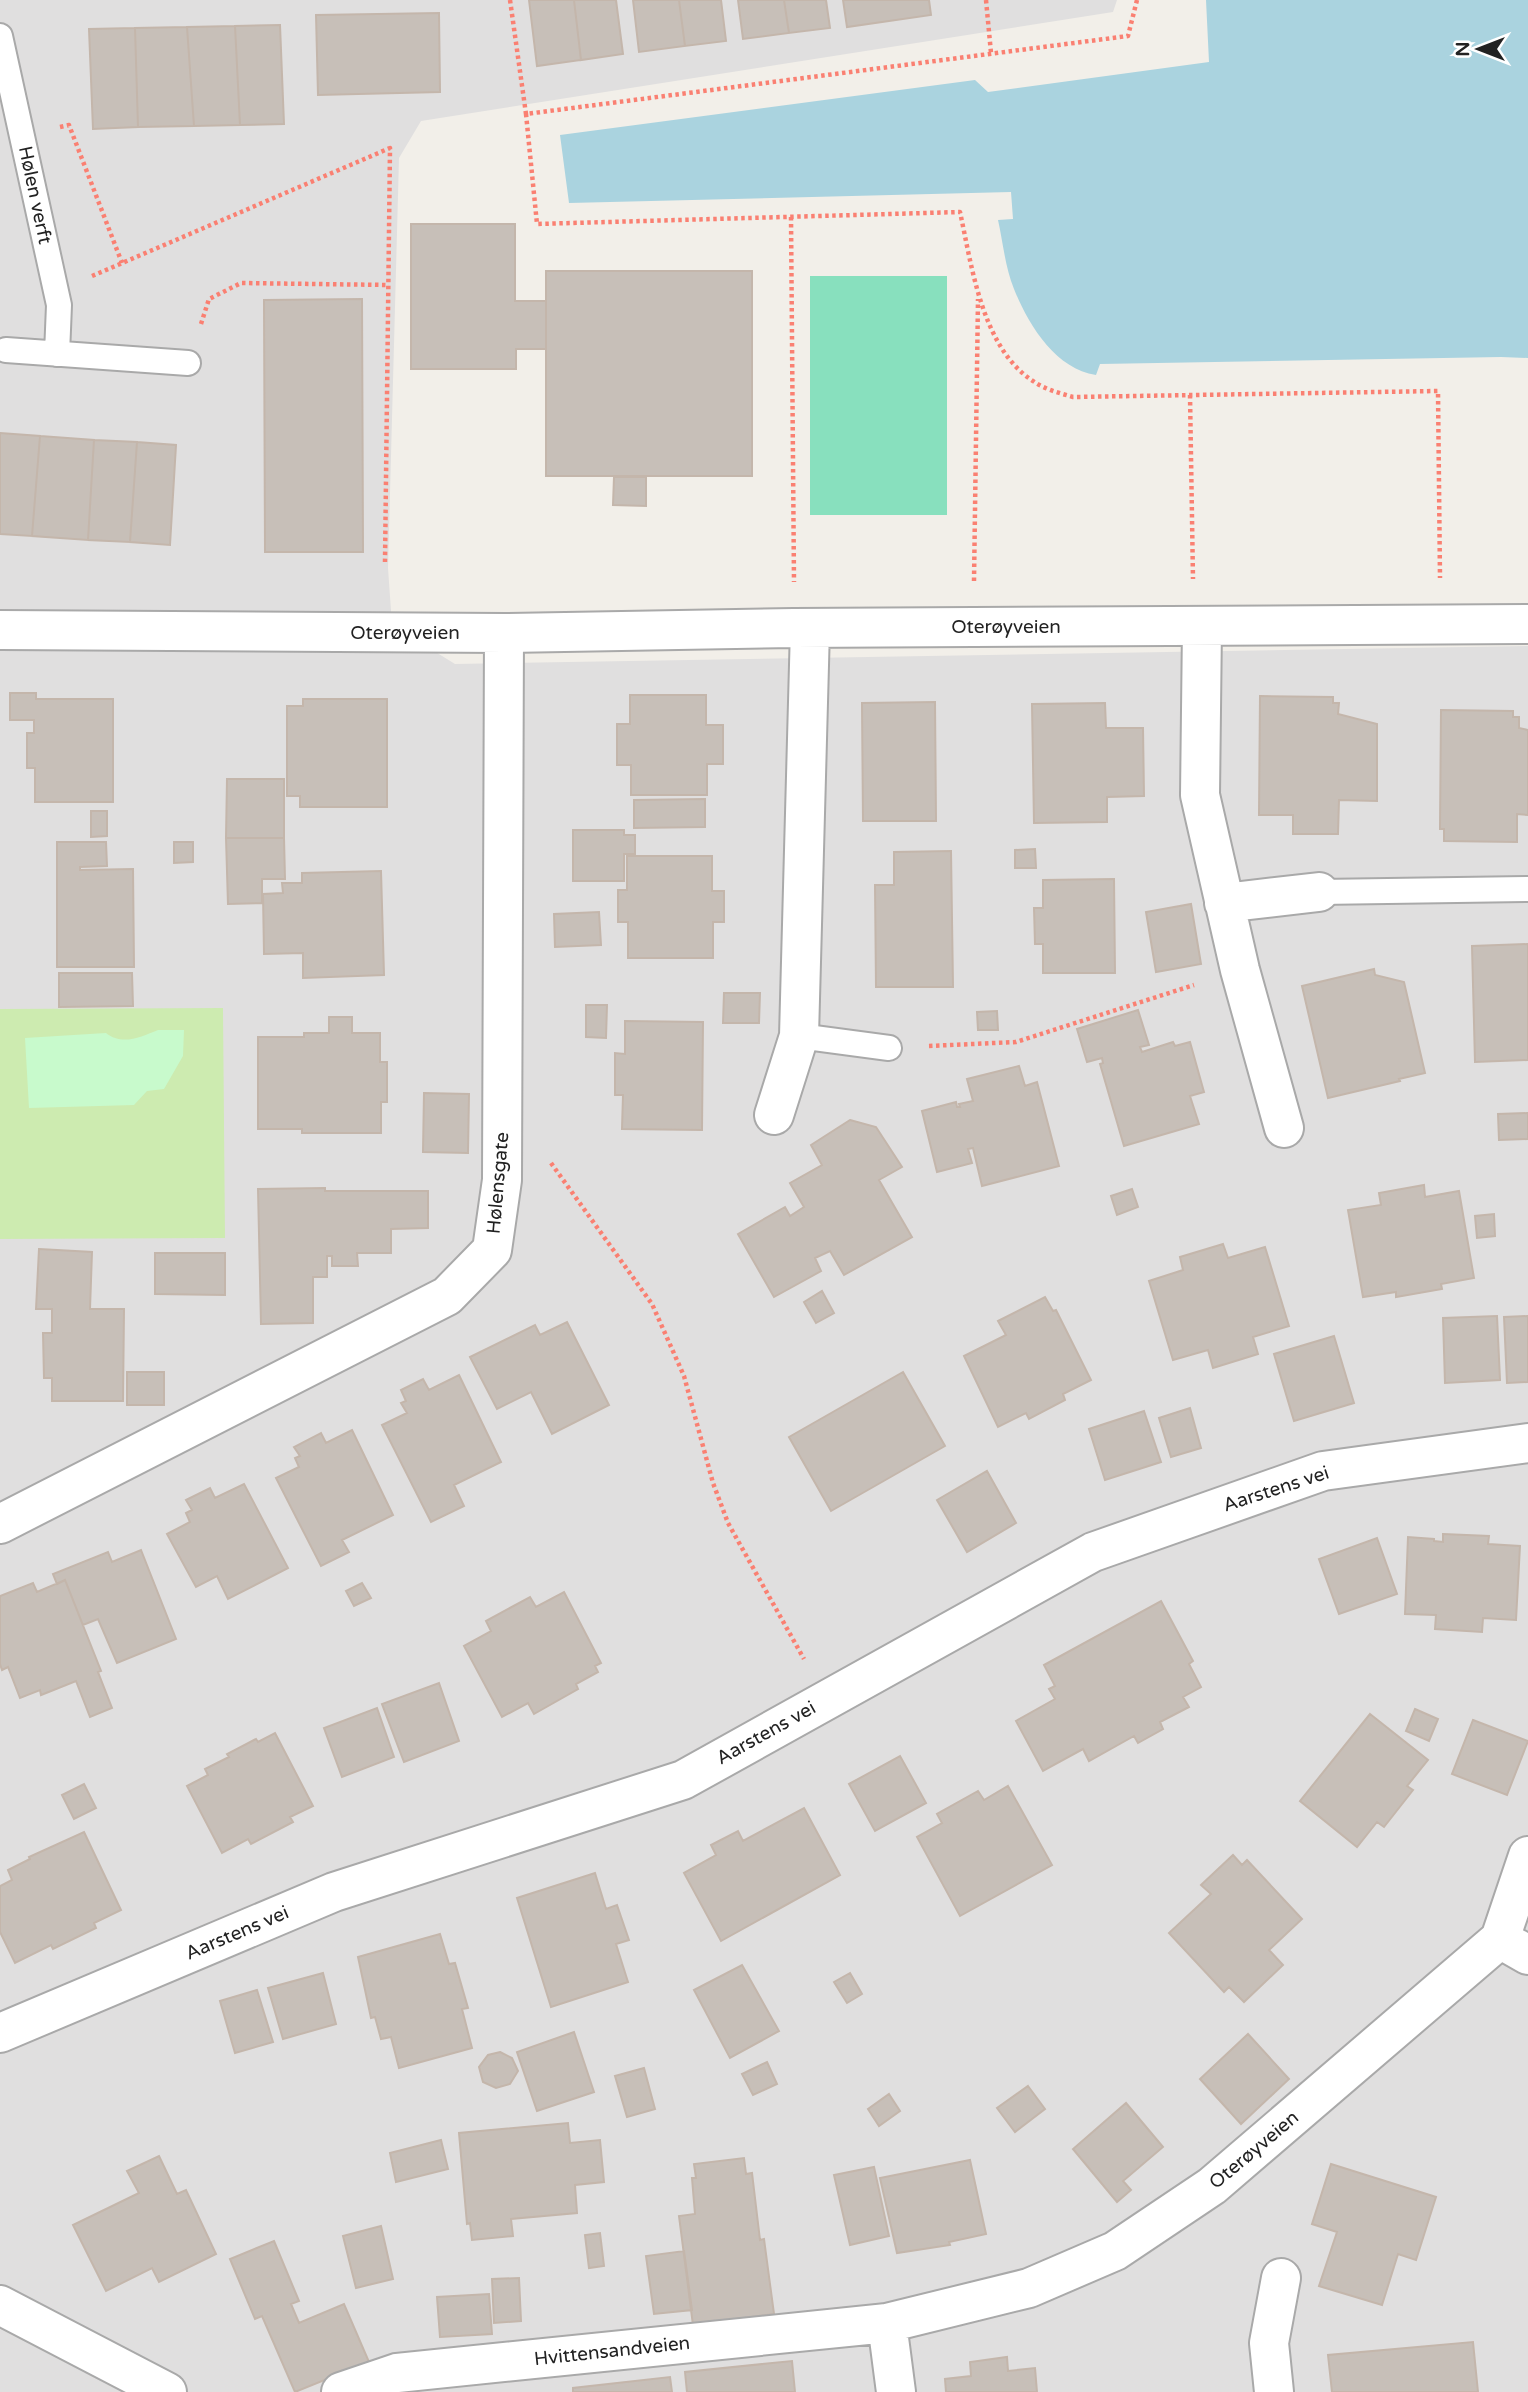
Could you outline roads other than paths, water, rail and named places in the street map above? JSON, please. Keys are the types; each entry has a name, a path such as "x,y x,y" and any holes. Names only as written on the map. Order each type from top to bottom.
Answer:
{"street":[{"name":"Oterøyveien","path":"0,630 504,633 802,628 1528,624"},
{"path":"1198,626 1200,795 1240,970 1284,1128"},
{"path":"774,1115 799,1036 802,628"},
{"name":"Hølensgate","path":"0,1524 447,1296 492,1250 502,1180 504,633"},
{"path":"1224,903 1319,892"},
{"name":"Aarstens vei","path":"0,2033 334,1892 683,1780 1093,1552 1323,1471 1528,1443"},
{"name":"Oterøyveien","path":"887,2323 1029,2288 1115,2251 1212,2186 1514,1947 1528,1856"},
{"path":"1274,2392 1269,2343 1281,2278"},
{"path":"0,2305 167,2392"},
{"path":"887,2323 896,2392"},
{"name":"Hvittensandveien","path":"341,2392 397,2373 887,2323"}],"lane":[{"name":"Hølen verft","path":"0,36 59,305 57,354"},
{"path":"6,350 188,363"},
{"path":"1319,892 1528,890"},
{"path":"799,1036 889,1048"}],"water":[{"path":"1206,0 1528,0 1528,358 1100,364 1096,375 1081,371 1056,354 1035,330 1020,302 1008,272 998,220 1013,219 1011,192 569,203 560,135 975,80 988,92 1209,62"}]}
